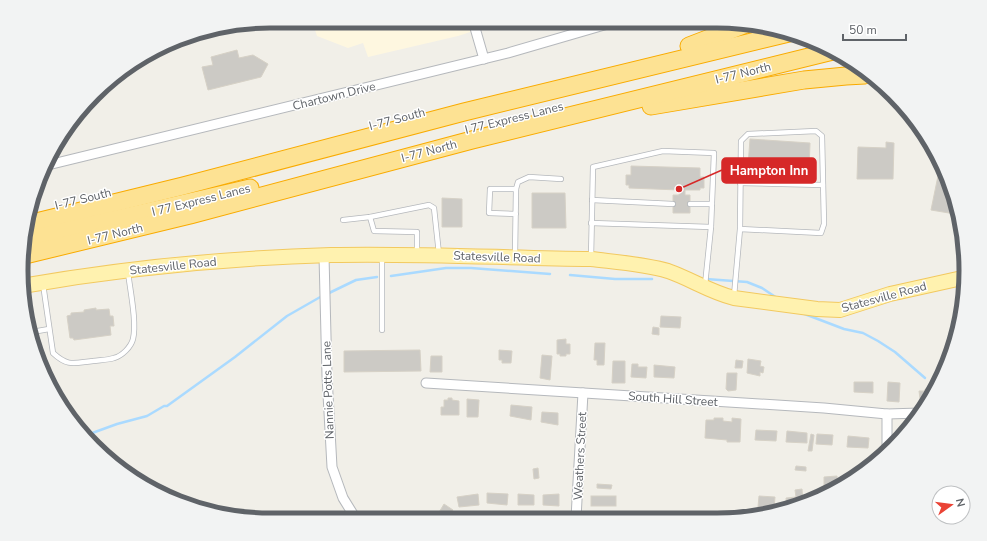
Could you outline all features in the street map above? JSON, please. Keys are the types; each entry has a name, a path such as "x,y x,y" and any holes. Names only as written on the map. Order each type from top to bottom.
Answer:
{"highway":[{"path":"689,46 733,29"},
{"name":"I-77 South","path":"36,210 172,177 462,102 751,31"},
{"name":"I 77 Express Lanes","path":"33,223 182,186 472,110 778,36"},
{"name":"I 77 Express Lanes","path":"30,239 262,185 469,130 809,46"},
{"name":"I-77 North","path":"29,254 197,213 546,122 824,53"},
{"path":"546,122 643,108 804,80 860,75"}],"main road":[{"name":"Statesville Road","path":"29,285 128,270 210,262 324,256 417,255 591,259 668,271 721,295 734,298 817,310 840,310 890,294 958,279"}],"street":[{"path":"475,28 484,59"},
{"name":"Chartown Drive","path":"53,164 484,59 596,28"},
{"name":"Nannie Potts Lane","path":"324,256 327,376 332,467 343,498 352,513"},
{"name":"South Hill Street","path":"426,383 824,408 887,414 912,413"},
{"name":"Weathers Street","path":"576,513 583,393"},
{"path":"887,414 887,443"}],"lane":[{"path":"734,298 740,229 741,141 748,134 816,131 822,136 824,224 822,232 740,229"},
{"path":"591,259 593,167 663,151 714,153 711,227 704,288"},
{"path":"515,258 516,188 518,182 529,177 561,179"},
{"path":"740,184 823,185"},
{"path":"516,188 490,189 489,213 516,214"},
{"path":"592,200 673,204"},
{"path":"690,204 712,204"},
{"path":"343,220 370,217 429,205 434,208 439,256"},
{"path":"370,217 374,231 417,232 417,255"},
{"path":"591,223 711,227"},
{"path":"382,255 382,330"},
{"path":"43,282 53,353 70,364 114,358 122,355 133,340 134,327 128,270"},
{"path":"36,331 49,329"}],"shaded area":[{"path":"314,28 483,28 458,36 368,57 363,43 348,48 317,36"}],"building":[{"path":"237,50 239,58 253,55 268,64 261,77 208,90 202,67 213,65 211,57"},
{"path":"750,139 810,143 809,170 748,166"},
{"path":"886,142 894,143 893,179 857,179 858,147 886,148"},
{"path":"631,166 700,168 700,177 704,177 704,188 700,188 700,190 685,190 685,195 690,195 690,213 673,213 673,195 679,195 679,190 629,188 629,185 626,185 626,175 631,175"},
{"path":"939,173 952,214 931,210"},
{"path":"532,193 565,193 566,228 532,228"},
{"path":"442,198 462,199 462,227 442,227"},
{"path":"96,308 96,310 109,309 110,316 113,316 114,326 110,326 111,335 74,340 73,338 70,338 67,316 71,315 71,313 84,312 84,310"},
{"path":"661,316 681,317 680,328 660,327"},
{"path":"653,327 659,328 659,335 652,334"},
{"path":"566,339 566,344 570,344 570,354 560,356 560,354 557,354 557,340"},
{"path":"595,343 605,343 604,365 597,365 597,360 594,360"},
{"path":"420,350 421,371 344,372 344,351"},
{"path":"499,350 512,351 511,363 502,363 502,360 499,360"},
{"path":"542,355 552,356 550,380 540,378"},
{"path":"431,356 442,356 442,372 430,372"},
{"path":"748,359 761,361 760,366 764,367 763,373 760,372 760,376 747,373"},
{"path":"736,360 743,361 742,368 735,368"},
{"path":"613,361 625,361 625,383 612,383"},
{"path":"632,364 638,364 638,367 647,367 646,378 631,377"},
{"path":"654,365 675,367 674,378 654,377"},
{"path":"727,373 737,373 736,390 728,391 726,389"},
{"path":"854,382 873,382 873,393 854,392"},
{"path":"888,382 900,383 899,402 887,401"},
{"path":"925,389 928,389 920,402 919,391 925,391"},
{"path":"448,398 459,401 459,415 441,415 441,407 444,407 444,400 448,400"},
{"path":"467,399 479,400 478,417 467,417"},
{"path":"511,405 532,407 531,420 510,416"},
{"path":"542,412 558,413 558,425 541,422"},
{"path":"714,418 723,418 723,421 732,422 732,418 741,419 740,442 727,442 727,440 705,438 706,420 714,420"},
{"path":"756,430 777,431 776,441 755,440"},
{"path":"787,431 807,433 807,443 786,442"},
{"path":"811,434 814,435 812,451 808,451"},
{"path":"817,434 833,435 832,445 816,444"},
{"path":"848,436 869,438 868,448 847,447"},
{"path":"796,466 806,467 806,471 795,470"},
{"path":"538,468 539,478 534,479 533,469"},
{"path":"837,476 837,481 824,487 824,477"},
{"path":"597,484 612,485 611,489 597,488"},
{"path":"802,489 803,497 786,503 786,498 796,497 795,490"},
{"path":"487,493 508,494 507,505 487,503"},
{"path":"478,494 479,505 459,507 457,497"},
{"path":"518,494 534,495 534,505 518,505"},
{"path":"559,494 559,506 543,505 543,495"},
{"path":"591,496 616,496 616,506 591,506"},
{"path":"759,496 775,497 774,506 758,507"},
{"path":"444,504 453,510 451,513 439,513"}],"waterway":[{"path":"391,276 446,268 471,268 550,274"},
{"path":"570,275 615,279 652,279"},
{"path":"327,294 356,280 377,277"},
{"path":"706,279 747,282 762,288 777,298"},
{"path":"91,433 117,424 147,416 164,406 167,406 235,357 287,316 322,296"},
{"path":"802,313 844,329 863,333 895,352 925,378"}],"place":[{"name":"Hampton Inn","path":"679,189"}]}
